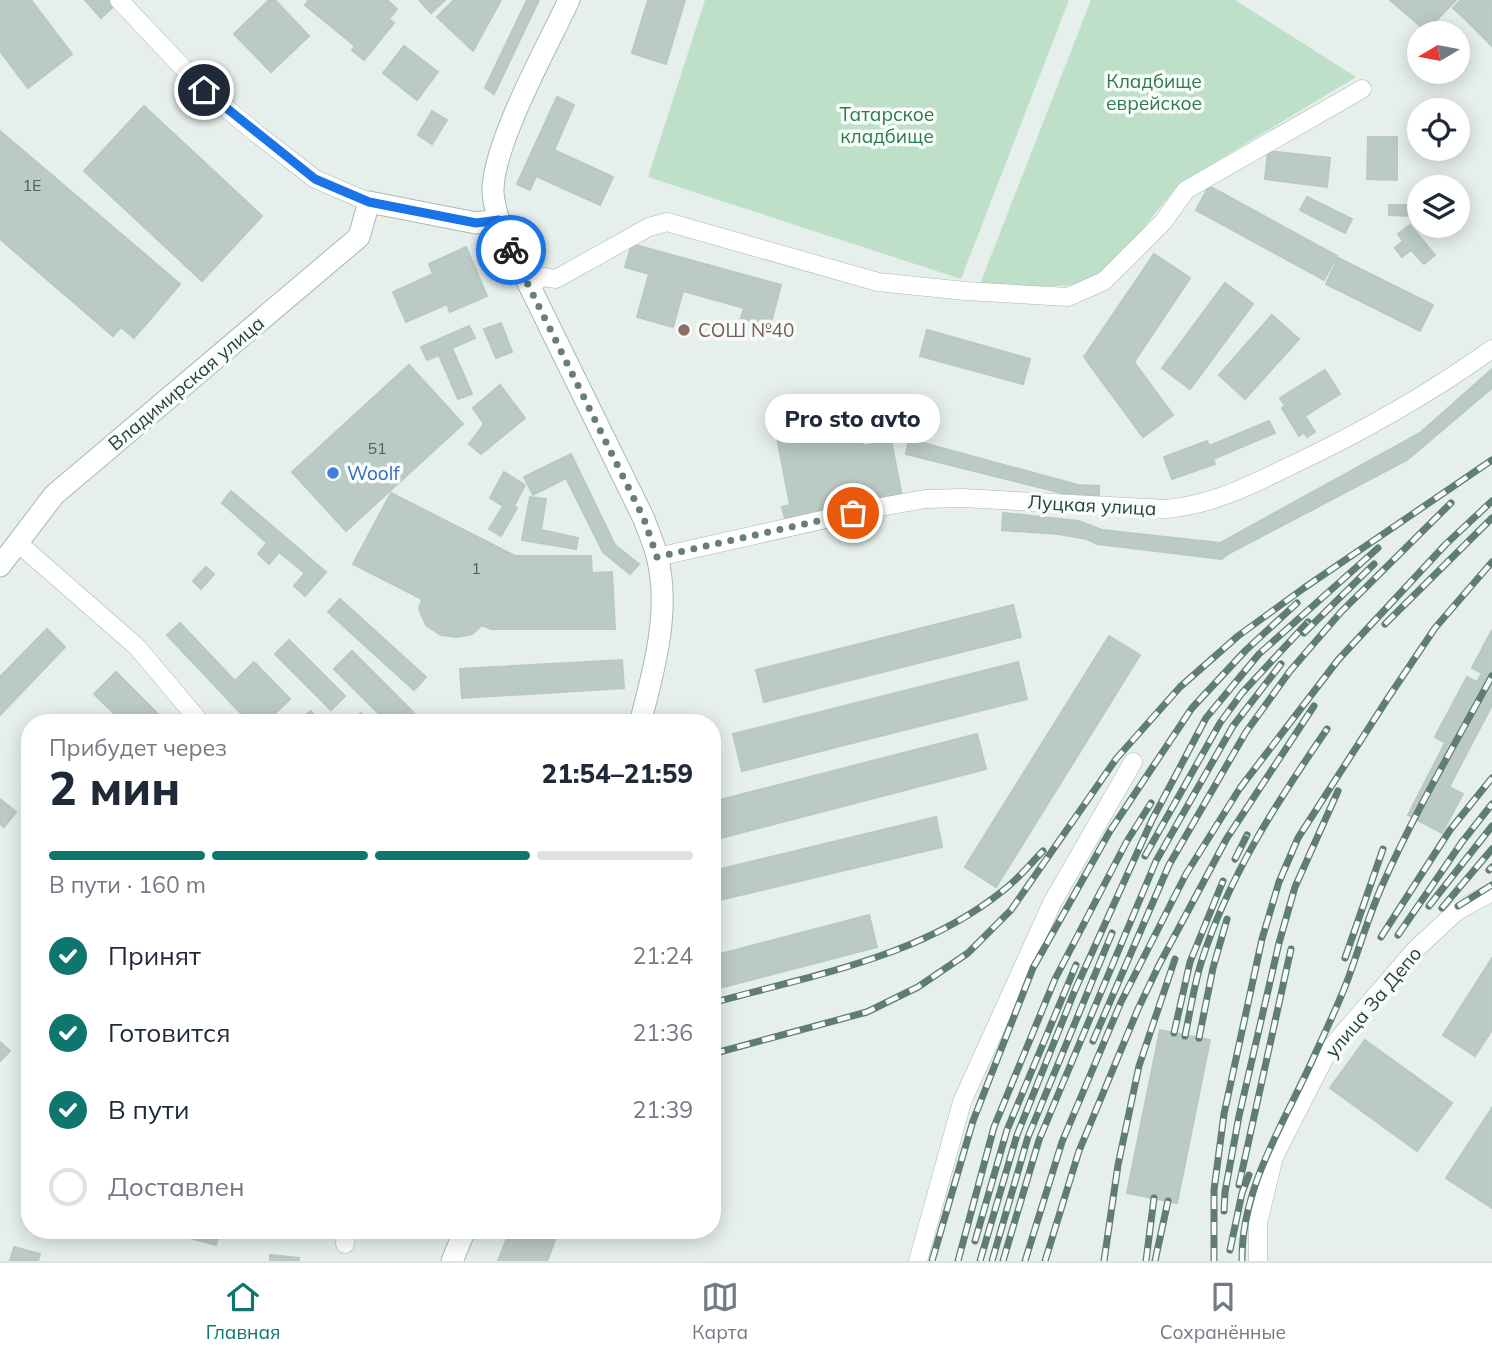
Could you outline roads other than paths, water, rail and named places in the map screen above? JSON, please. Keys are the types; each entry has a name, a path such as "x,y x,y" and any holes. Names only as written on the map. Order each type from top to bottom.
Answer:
{"main road":[{"path":"569,0 514,117 497,164 493,191 499,220 528,286 639,508 657,557 661,626 642,714"},
{"path":"369,202 476,223 499,220"},
{"name":"Владимирская улица","path":"0,566 54,495 359,237 369,202"},
{"path":"452,1261 461,1239"}],"street":[{"path":"119,0 204,90 256,133 315,179 369,202"},
{"path":"528,286 543,277 556,279 649,227 667,222 878,282 965,291 1068,297 1104,281 1163,222 1186,190 1362,89"},
{"name":"Луцкая улица","path":"657,557 925,499 962,498 1166,509 1192,507 1234,493 1398,411 1492,349"},
{"path":"18,543 137,647 193,714"},
{"path":"918,1261 962,1102 1052,903 1133,762"},
{"name":"улица За Депо","path":"1258,1261 1258,1223 1274,1157 1328,1051 1415,950 1457,911 1492,892"}],"railway":[{"path":"721,1052 867,1012 918,987 968,953 1011,910 1116,759 1180,687 1238,636 1492,460"},
{"path":"1025,1261 1062,1142 1121,1002 1186,874 1240,788 1338,660 1446,544 1492,501"},
{"path":"1093,1041 1169,865 1246,732 1290,671 1341,612 1451,503"},
{"path":"1385,624 1492,518"},
{"path":"980,1261 1017,1135 1075,990 1152,820 1206,718 1259,654 1378,548"},
{"path":"1214,1261 1214,1190 1224,1114 1262,939 1279,882 1298,838 1388,698 1435,628 1492,562"},
{"path":"1304,633 1374,564"},
{"path":"932,1261 973,1121 1033,968 1110,831 1192,708 1246,650 1297,603"},
{"path":"1145,856 1220,723 1242,693 1308,622"},
{"path":"1003,1261 1039,1140 1156,861 1233,726 1281,664"},
{"path":"1242,1261 1244,1233 1257,1179 1341,997 1381,888 1420,807 1492,676"},
{"path":"1045,1261 1079,1151 1159,965 1227,838 1314,706"},
{"path":"1185,1036 1201,963 1225,900 1272,812 1327,729"},
{"path":"1381,937 1450,830 1492,778"},
{"path":"1224,1211 1239,1116 1279,943 1295,887 1338,791"},
{"path":"958,1261 994,1127 1055,979 1127,841 1151,803"},
{"path":"1398,935 1462,842 1492,804"},
{"path":"1429,906 1492,826"},
{"path":"1235,859 1247,835"},
{"path":"1345,958 1383,849"},
{"path":"1442,908 1492,849"},
{"path":"721,1001 865,961 938,932 1005,889 1043,851"},
{"path":"1489,870 1492,867"},
{"path":"1174,1033 1190,962 1223,881"},
{"path":"1458,906 1492,885"},
{"path":"1199,1038 1213,968 1227,919"},
{"path":"992,1261 1028,1137 1112,933"},
{"path":"1239,1185 1291,949"},
{"path":"1104,1261 1118,1165 1139,1066 1175,959"},
{"path":"975,1241 1007,1130 1076,965"},
{"path":"1230,1250 1242,1193 1249,1175"},
{"path":"1146,1261 1154,1198"},
{"path":"1155,1261 1168,1201"}],"place":[{"name":"СОШ №40","path":"684,330"},
{"name":"Woolf","path":"333,473"},
{"name":"Pro sto avto","path":"853,513"}],"park label":[{"name":"Кладбище еврейское","path":"1154,92"},
{"name":"Татарское кладбище","path":"887,125"}]}
